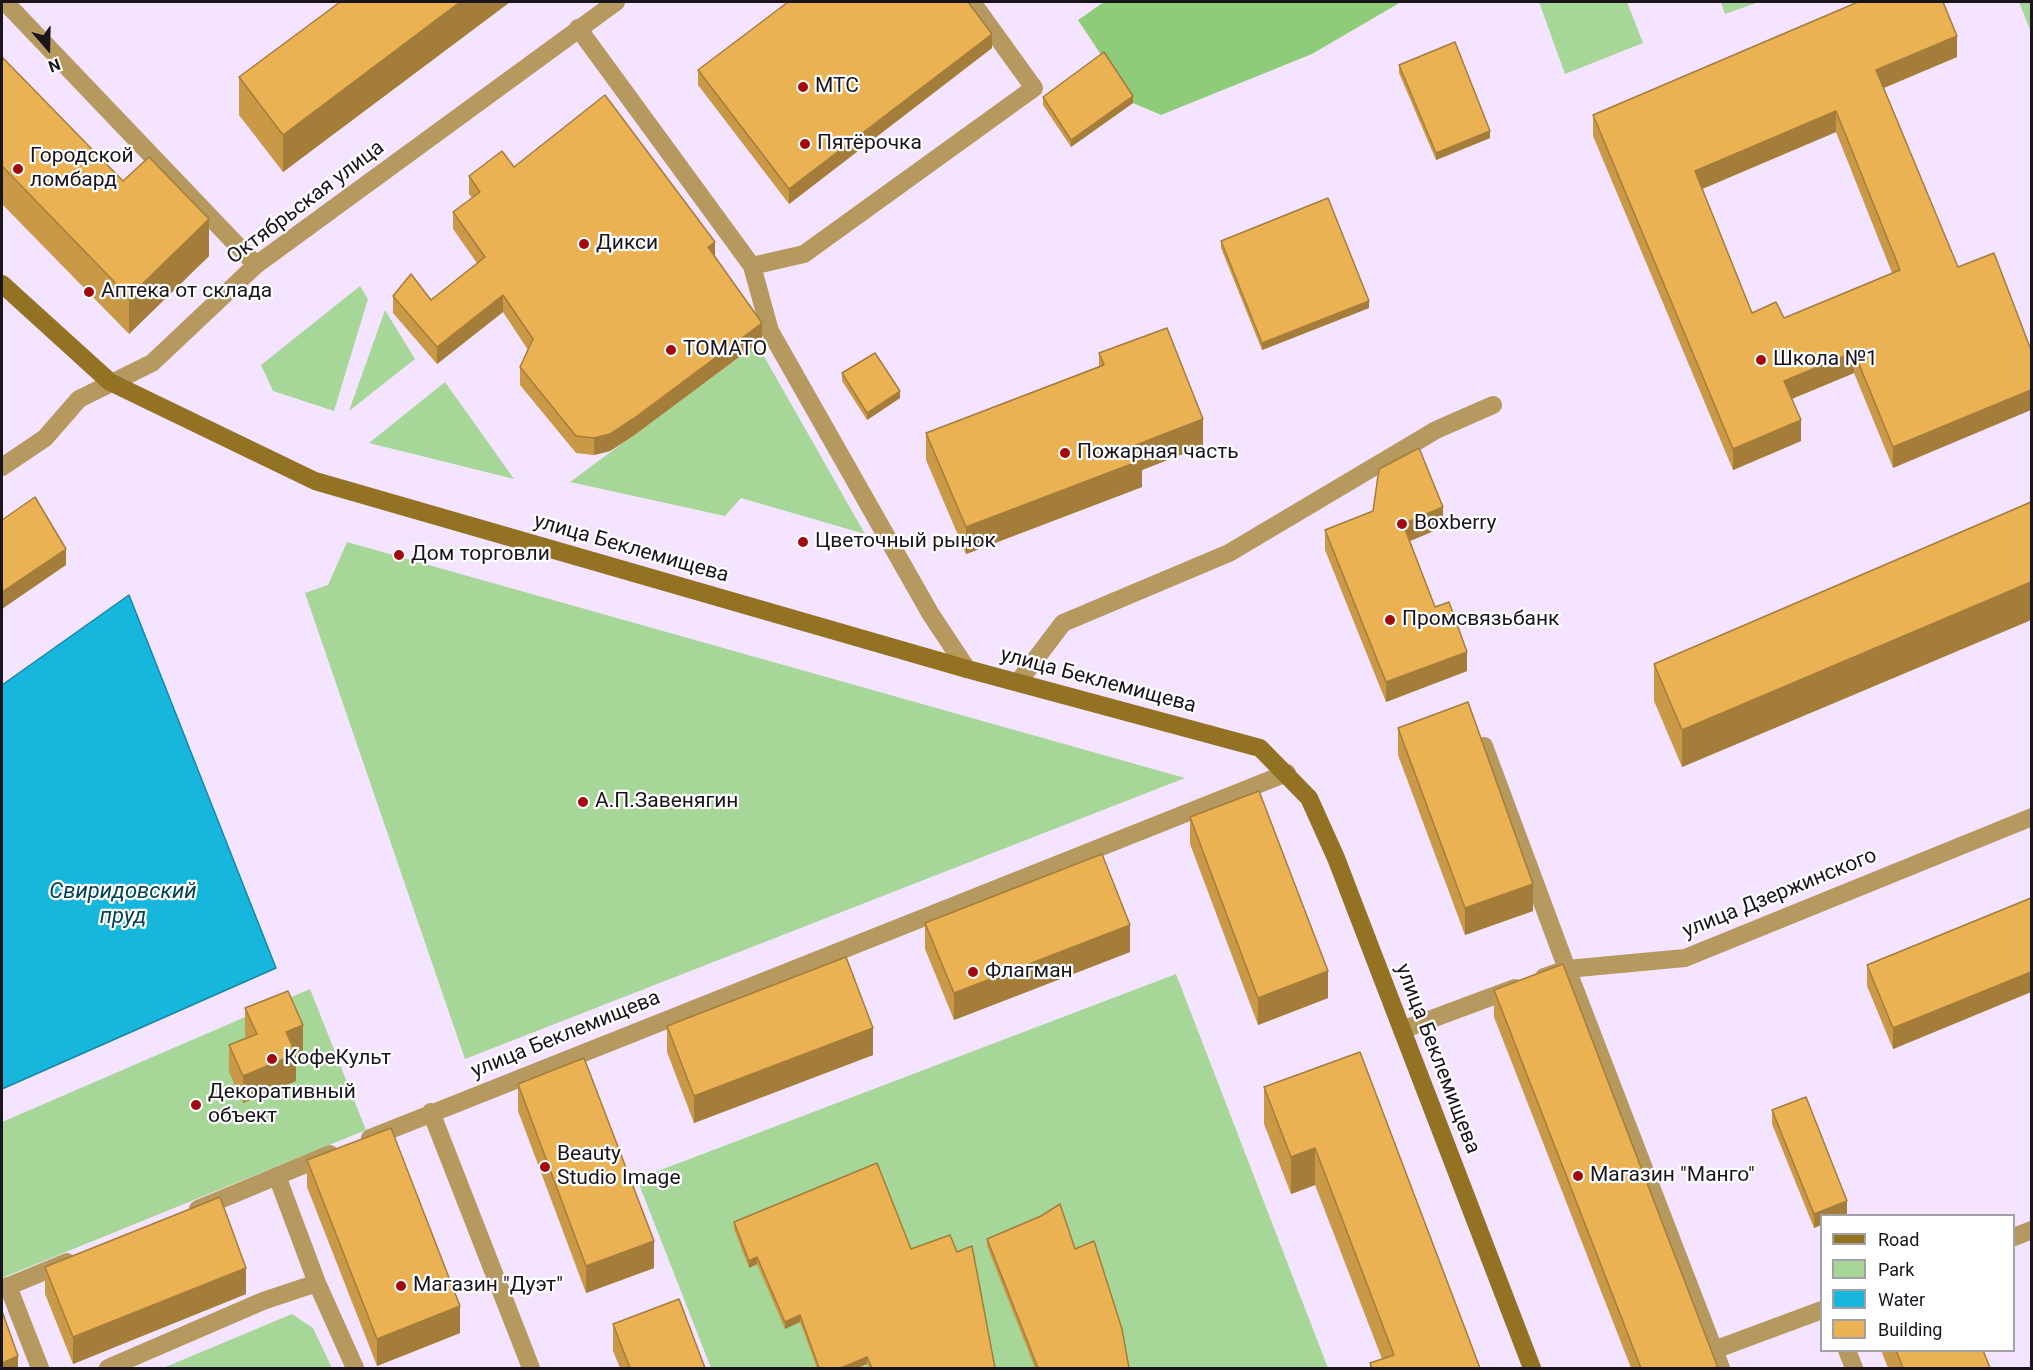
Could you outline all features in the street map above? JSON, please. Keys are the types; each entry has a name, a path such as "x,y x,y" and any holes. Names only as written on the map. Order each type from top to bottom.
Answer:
{"main road":[{"name":"улица Беклемищева","path":"2,284 110,382 315,481 967,669 1019,681 1260,748 1287,772 1309,798 1336,858 1532,1368"}],"street":[{"path":"5,2 256,265"},
{"name":"Октябрьская улица","path":"2,467 45,438 79,399 152,363 256,265 616,2"},
{"path":"752,266 804,254 1034,88 972,2"},
{"path":"578,28 752,266 770,331 930,613 967,669"},
{"path":"1019,681 1064,623 1229,553 1436,430 1493,405"},
{"path":"1484,746 1567,969 1721,1368"},
{"name":"улица Беклемищева","path":"181,1215 431,1112 1287,772"},
{"name":"улица Дзержинского","path":"1402,1030 1567,969 1685,958 2031,817"},
{"path":"431,1112 531,1368"},
{"path":"277,1176 317,1282 355,1368"},
{"path":"2015,1236 2031,1230"},
{"path":"40,1368 5,1287 85,1255"},
{"path":"108,1368 263,1301 317,1282"},
{"path":"1714,1350 1820,1310"},
{"path":"1847,1352 1854,1368"}],"green space":[{"path":"1104,2 1401,2 1312,54 1161,115 1133,103 1078,20"},
{"path":"1539,2 1627,2 1643,43 1565,74"},
{"path":"1721,2 1759,2 1725,14"},
{"path":"2019,2 2031,2 2031,32"},
{"path":"360,286 368,299 334,411 273,391 261,365"},
{"path":"385,310 415,359 349,411"},
{"path":"757,344 865,534 741,498 725,516 570,482"},
{"path":"445,382 514,479 369,443"},
{"path":"347,542 1185,778 465,1059 305,593 328,585"},
{"path":"1176,974 1328,1368 711,1368 637,1179"},
{"path":"310,989 366,1130 2,1278 2,1122"},
{"path":"292,1314 313,1328 332,1368 163,1368"}],"water":[{"name":"Свиридовский пруд","path":"129,595 276,968 2,1089 2,685"}],"building":[{"path":"340,2 460,2 283,135 239,77"},
{"name":"Пятёрочка","path":"788,2 968,2 992,34 789,189 698,70"},
{"name":"Школа №1","path":"1858,2 1943,2 1957,36 1876,70 1958,267 1994,253 2031,350 2031,390 1893,447 1854,352 1784,381 1801,420 1733,449 1593,115","holes":["1836,111 1900,270 1784,318 1776,302 1752,313 1695,171"]},
{"path":"1455,42 1490,131 1436,153 1399,65"},
{"path":"1104,52 1133,96 1071,140 1043,97"},
{"path":"2,57 123,181 149,157 209,219 129,297 2,166"},
{"path":"605,95 715,242 708,247 762,323 633,419 610,434 594,438 576,436 520,367 533,339 503,295 437,347 393,296 411,274 431,300 485,257 453,212 480,192 469,176 502,151 514,167"},
{"path":"1328,198 1369,301 1262,343 1221,241"},
{"name":"Пожарная часть","path":"1167,328 1203,419 1136,445 1142,460 966,527 926,433 1104,365 1099,353"},
{"path":"875,353 900,391 867,413 842,373"},
{"path":"1419,448 1443,507 1403,524 1435,607 1449,602 1467,652 1386,682 1325,530 1373,511 1379,469"},
{"path":"35,497 66,549 2,592 2,520"},
{"path":"2031,502 2031,582 1682,730 1654,664"},
{"path":"1468,702 1533,884 1465,908 1398,728"},
{"path":"1259,791 1328,971 1258,998 1190,817"},
{"path":"1102,854 1130,925 954,993 925,923"},
{"path":"2031,898 2031,972 1893,1028 1867,965"},
{"path":"846,957 873,1028 694,1096 667,1026"},
{"path":"1563,964 1718,1368 1641,1368 1494,990"},
{"path":"288,991 303,1025 286,1032 296,1054 243,1076 229,1045 257,1034 245,1008"},
{"path":"1360,1052 1480,1368 1372,1368 1370,1363 1394,1355 1315,1148 1291,1157 1264,1087"},
{"path":"584,1058 654,1241 586,1266 518,1084"},
{"path":"1806,1097 1847,1201 1814,1214 1772,1110"},
{"path":"391,1128 460,1306 377,1339 307,1160"},
{"path":"877,1163 911,1249 950,1235 957,1252 972,1246 995,1368 872,1368 867,1357 841,1368 819,1368 800,1315 785,1322 757,1257 749,1261 734,1222"},
{"path":"220,1197 246,1268 73,1337 45,1267"},
{"path":"1060,1204 1075,1249 1094,1241 1122,1329 1129,1368 1038,1368 987,1239 1041,1216"},
{"path":"679,1299 705,1368 630,1368 613,1324"},
{"path":"2,1311 18,1356 2,1363"},
{"path":"1897,1352 1984,1352 1990,1368 1903,1368"}],"place":[{"name":"МТС","path":"803,87"},
{"name":"Пятёрочка","path":"805,144"},
{"name":"Городской ломбард","path":"18,169"},
{"name":"Дикси","path":"584,244"},
{"name":"Аптека от склада","path":"89,292"},
{"name":"ТОМАТО","path":"671,350"},
{"name":"Школа №1","path":"1761,360"},
{"name":"Пожарная часть","path":"1065,453"},
{"name":"Boxberry","path":"1402,524"},
{"name":"Цветочный рынок","path":"803,542"},
{"name":"Дом торговли","path":"399,555"},
{"name":"Промсвязьбанк","path":"1390,620"},
{"name":"А.П.Завенягин","path":"583,802"},
{"name":"Флагман","path":"973,972"},
{"name":"КофеКульт","path":"272,1059"},
{"name":"Декоративный объект","path":"196,1105"},
{"name":"Beauty Studio Image","path":"545,1167"},
{"name":"Магазин \"Манго\"","path":"1578,1176"},
{"name":"Магазин \"Дуэт\"","path":"401,1286"}]}
